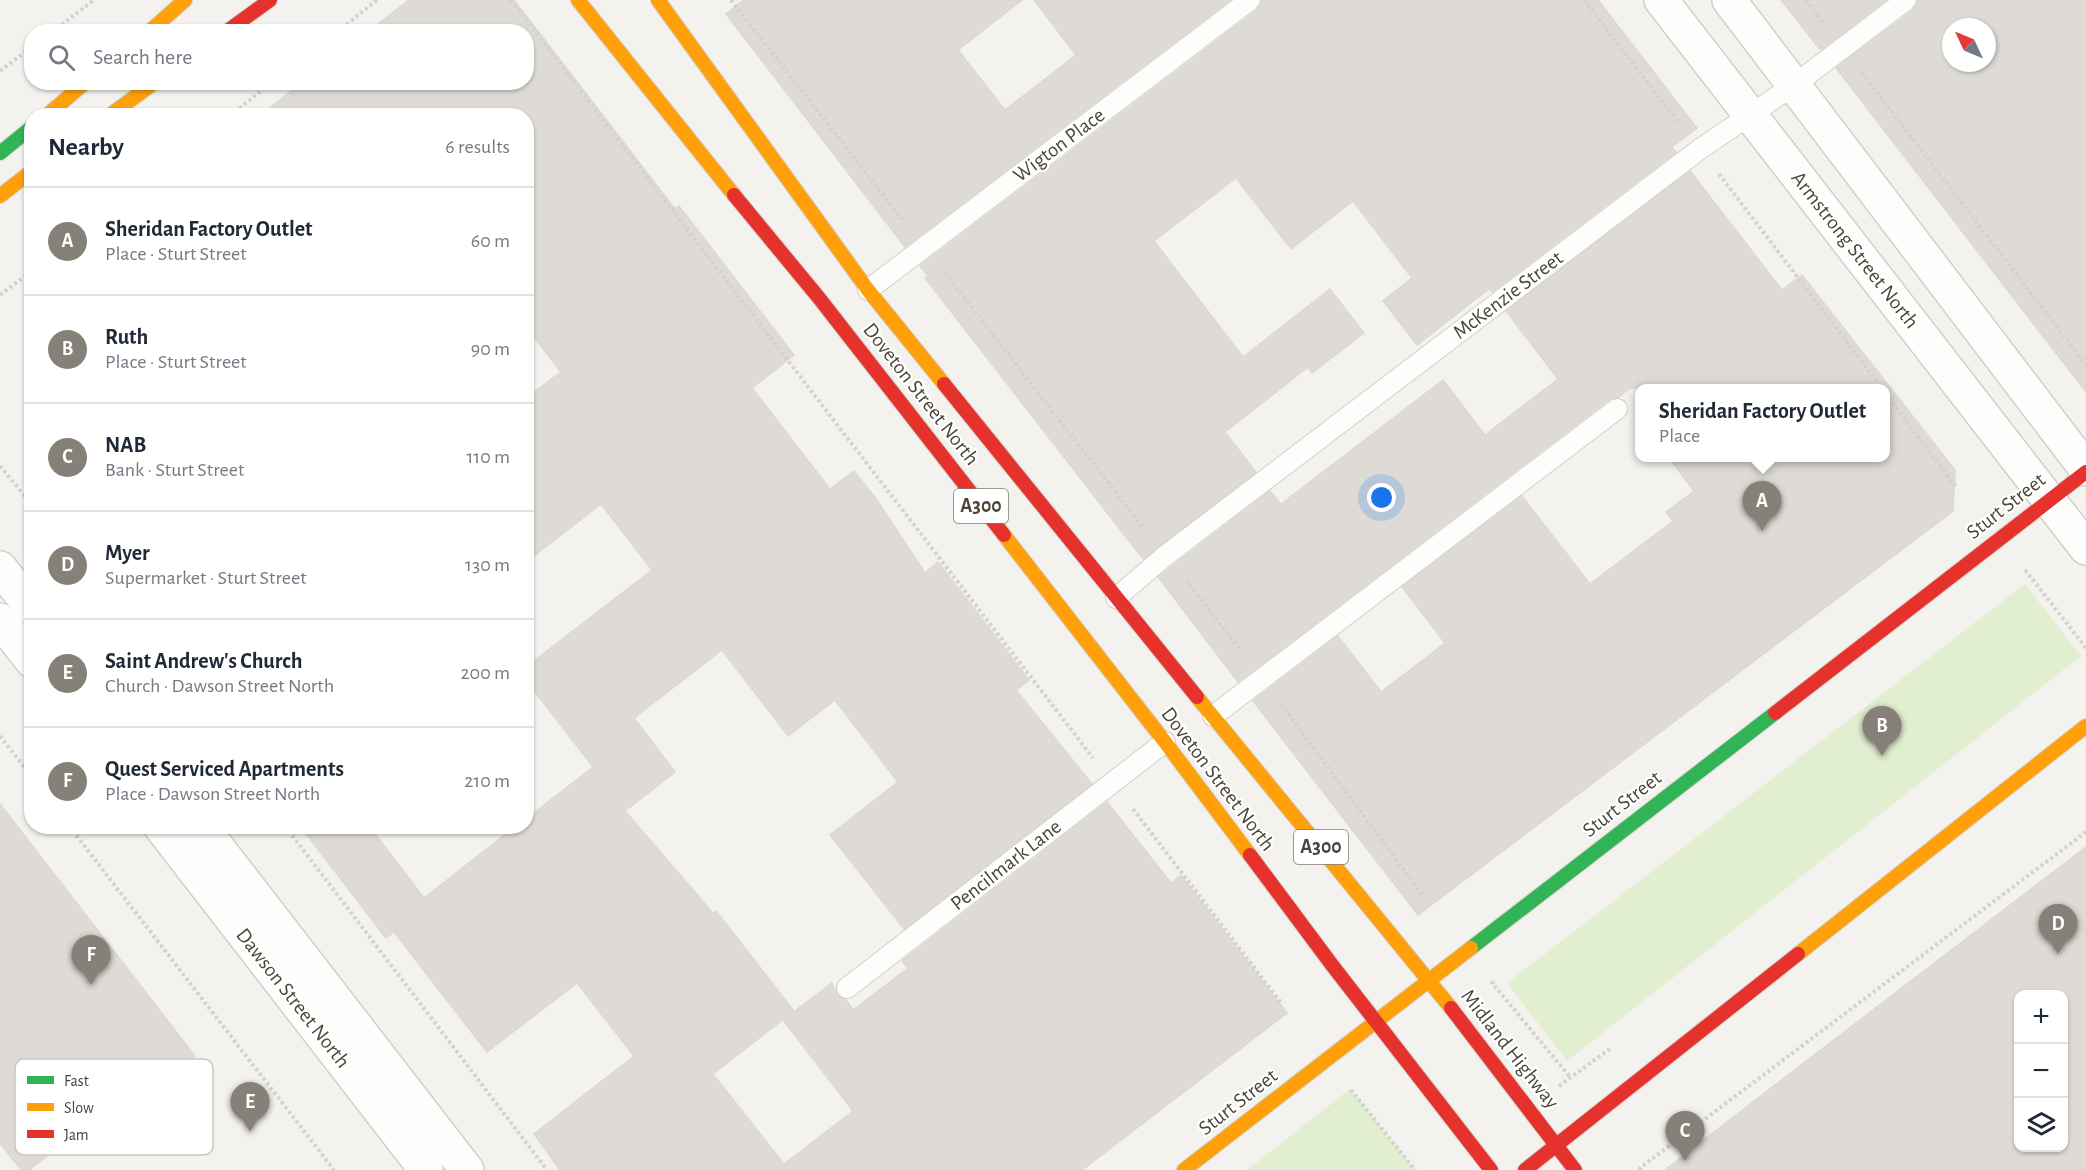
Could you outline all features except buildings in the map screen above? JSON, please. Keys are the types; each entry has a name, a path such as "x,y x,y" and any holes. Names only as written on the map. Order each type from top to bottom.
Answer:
{"main road":[{"path":"158,24 185,0"},
{"path":"237,24 270,0"},
{"name":"Doveton Street North","path":"578,0 703,158 819,298 1165,742 1375,1021"},
{"name":"Doveton Street North","path":"658,0 868,290 1116,598 1429,979"},
{"path":"56,108 77,90"},
{"path":"120,108 144,90"},
{"path":"0,153 24,134"},
{"path":"0,196 24,177"},
{"name":"Sturt Street","path":"1184,1170 2086,470"},
{"path":"1525,1170 2086,726"},
{"name":"Midland Highway","path":"1429,979 1557,1145"},
{"name":"A300","path":"1375,1021 1491,1170"},
{"name":"A300","path":"1557,1145 1575,1170"}],"street":[{"name":"Armstrong Street North","path":"1661,0 2086,548"},
{"path":"1729,0 2086,470"},
{"path":"0,568 24,598"},
{"path":"0,620 24,651"},
{"name":"Dawson Street North","path":"166,834 426,1170"},
{"name":"Dawson Street North","path":"207,834 467,1170"}],"lane":[{"name":"Wigton Place","path":"868,290 1250,0"},
{"name":"McKenzie Street","path":"1116,598 1166,556 1700,149 1794,85 1906,0"},
{"path":"1213,716 1617,409"},
{"name":"Pencilmark Lane","path":"847,988 1165,742"}],"path":[{"path":"62,24 94,0"},
{"path":"347,24 377,0"},
{"path":"511,0 529,24"},
{"path":"731,0 1262,678 1423,896"},
{"path":"1584,0 1879,384"},
{"path":"1806,0 2086,365"},
{"path":"534,30 1282,1004"},
{"path":"0,71 24,53"},
{"path":"240,108 262,90"},
{"path":"0,296 24,277"},
{"path":"1890,400 1957,488"},
{"path":"0,466 24,495"},
{"path":"2026,571 2086,648"},
{"path":"0,736 24,767"},
{"path":"1641,1170 1640,1168 2086,832"},
{"path":"75,834 334,1170"},
{"path":"291,834 547,1170"},
{"path":"1492,983 1571,1078"},
{"path":"1350,1089 1415,1170"}],"green space":[{"path":"2025,584 2081,656 1567,1061 1507,983"},
{"path":"1350,1089 1415,1170 1247,1170"}],"traffic: fast":[{"path":"0,153 24,134"},
{"path":"1471,948 1775,713"}],"traffic: slow":[{"path":"158,24 185,0"},
{"path":"578,0 734,195"},
{"path":"658,0 868,290 944,384"},
{"path":"55,108 77,90"},
{"path":"120,108 144,90"},
{"path":"0,196 24,177"},
{"path":"1004,535 1250,855"},
{"path":"1197,697 1451,1008"},
{"path":"1798,954 2086,726"},
{"path":"1184,1170 1471,948"}],"traffic: jam":[{"path":"237,24 270,0"},
{"path":"734,195 819,298 1004,535"},
{"path":"944,384 1197,697"},
{"path":"1775,713 2086,472"},
{"path":"1250,855 1491,1170"},
{"path":"1525,1170 1798,954"},
{"path":"1451,1008 1575,1170"}],"place":[{"name":"Sheridan Factory Outlet","path":"1762,531"},
{"name":"Ruth","path":"1882,756"},
{"name":"Myer","path":"2058,954"},
{"name":"Quest Serviced Apartments","path":"91,985"},
{"name":"Saint Andrew's Church","path":"250,1132"},
{"name":"NAB","path":"1685,1161"}]}
